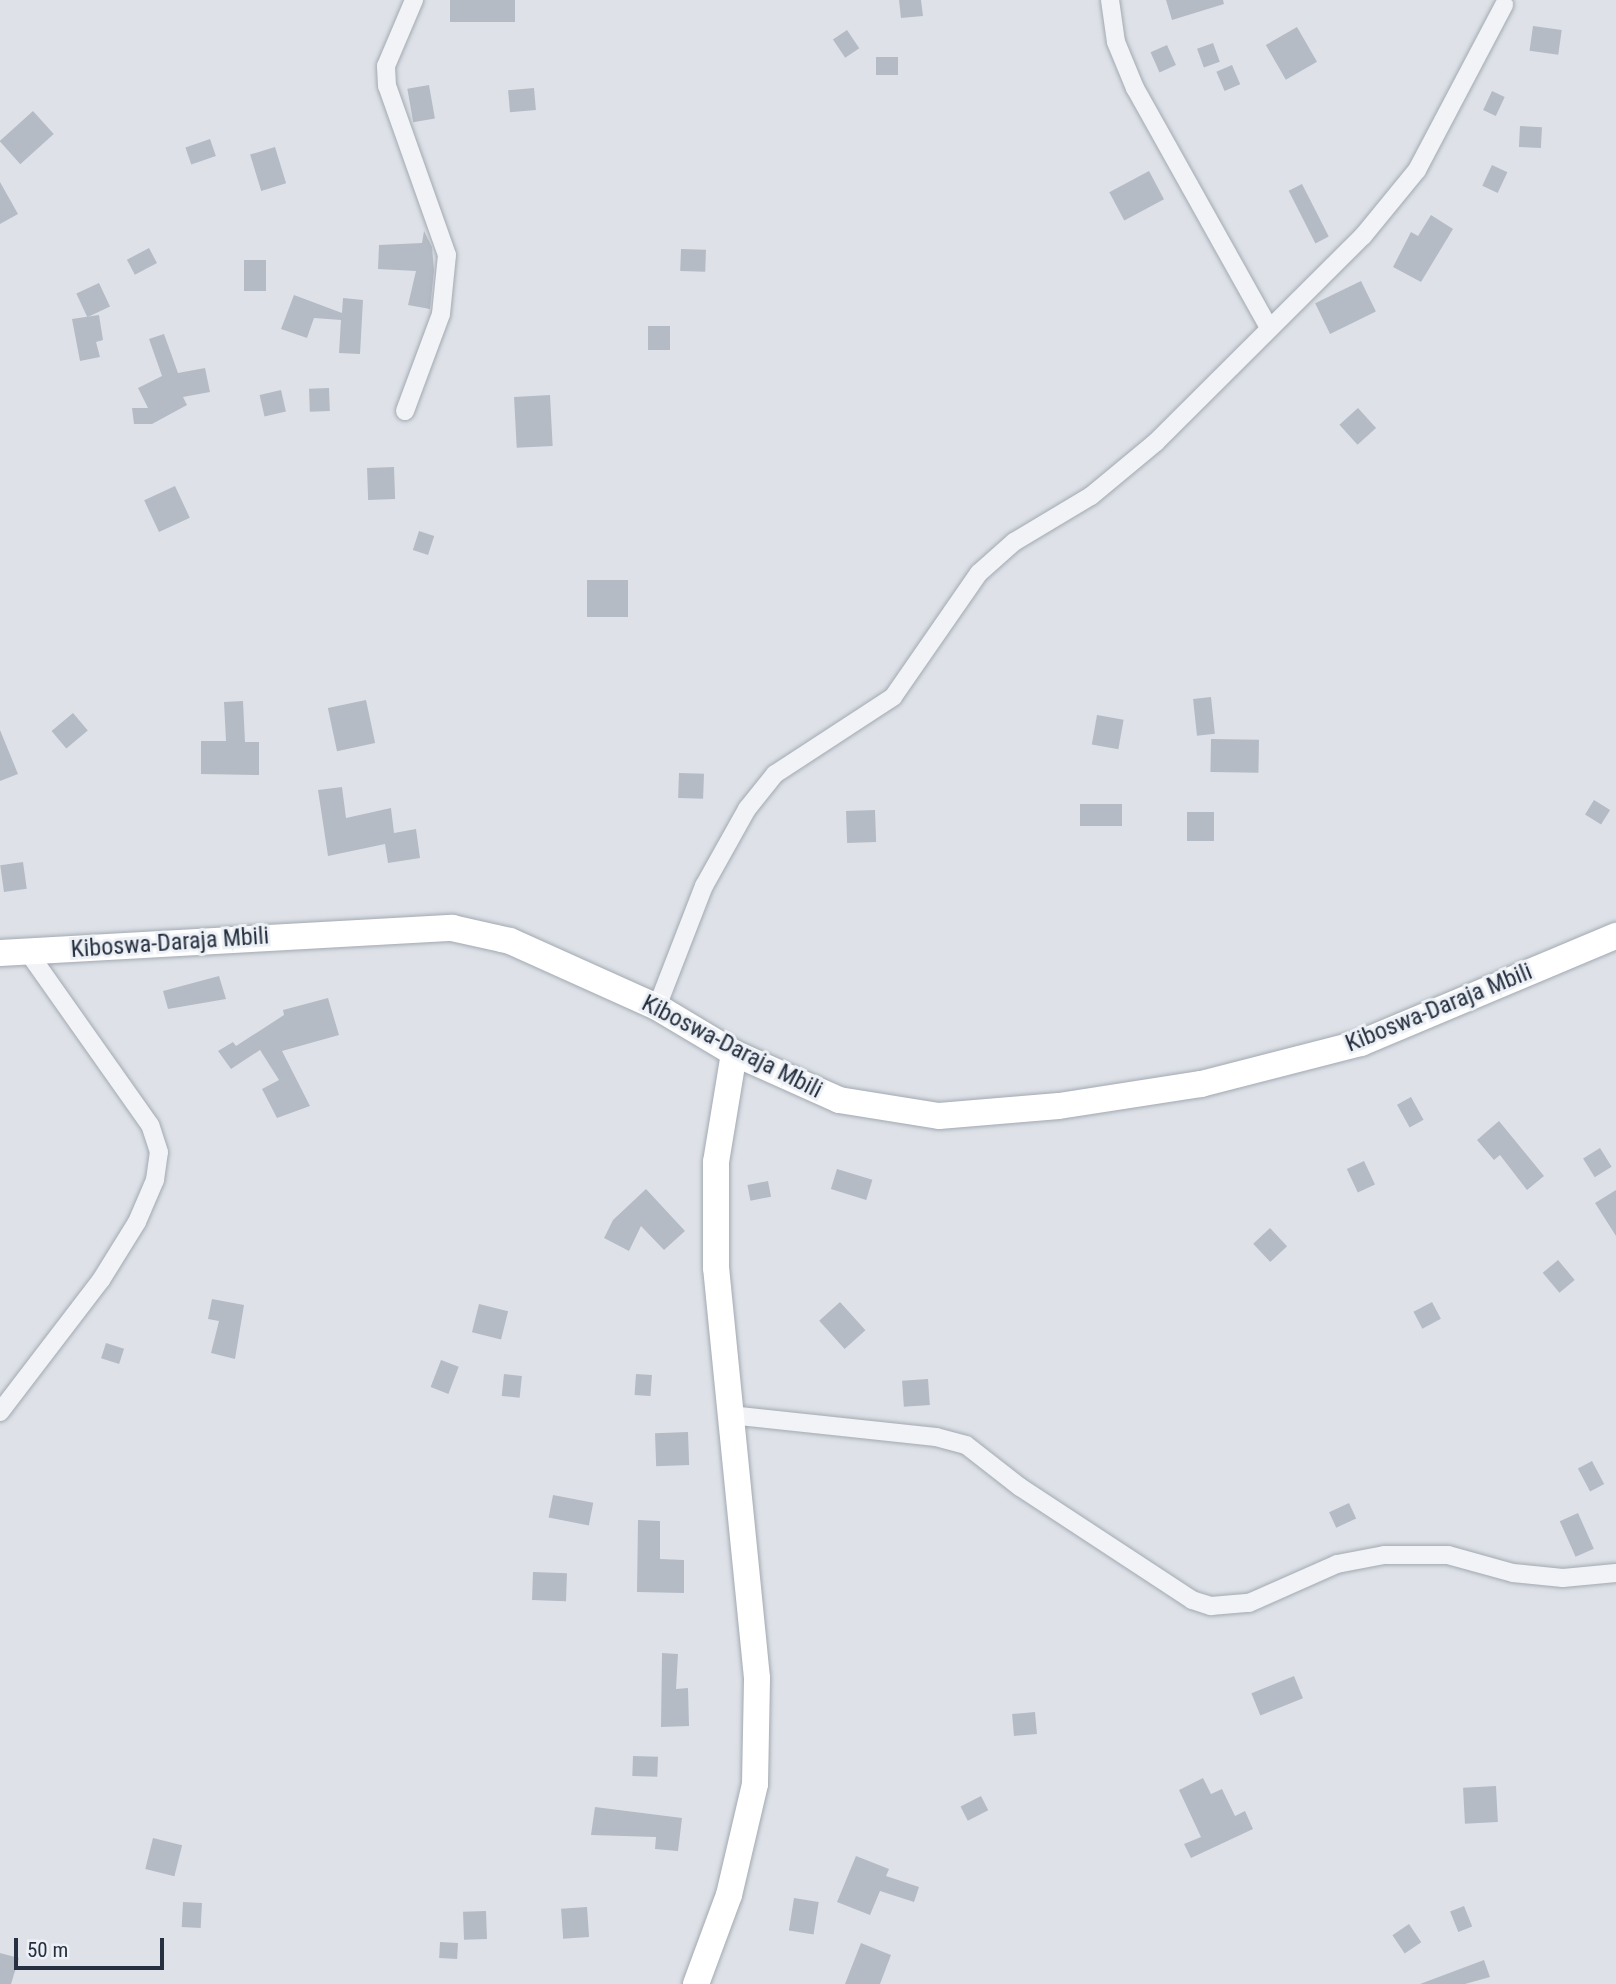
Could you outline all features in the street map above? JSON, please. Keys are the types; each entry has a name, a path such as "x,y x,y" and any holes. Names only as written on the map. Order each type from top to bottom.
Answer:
{"main road":[{"name":"Kiboswa-Daraja Mbili","path":"0,953 452,928 509,940 657,1007 734,1053 839,1100 884,1110 939,1116 1059,1105 1200,1084 1361,1043 1616,936"},
{"path":"696,1984 729,1895 755,1784 757,1678 716,1268 716,1162 734,1053"}],"street":[{"path":"405,411 441,314 447,276 441,229 387,86 386,66 414,0"},
{"path":"1110,0 1116,42 1135,89 1268,326"},
{"path":"657,1007 704,886 747,809 775,774 892,697 979,573 1014,542 1091,496 1156,442 1268,326 1363,236 1417,170 1504,5"},
{"path":"0,1412 101,1280 137,1222 155,1180 159,1152 150,1125 28,952"},
{"path":"730,1415 936,1437 966,1445 1020,1487 1192,1600 1211,1605 1229,1608 1249,1603 1337,1564 1384,1555 1448,1555 1513,1573 1563,1578 1616,1573"}],"building":[{"path":"450,0 515,0 515,22 450,22"},
{"path":"899,0 921,0 923,16 901,18"},
{"path":"1166,0 1223,0 1224,4 1172,20"},
{"path":"1533,26 1562,30 1558,55 1530,51"},
{"path":"1297,27 1317,62 1286,80 1266,45"},
{"path":"847,30 859,48 845,58 833,40"},
{"path":"1213,43 1220,62 1204,68 1197,49"},
{"path":"1167,45 1176,65 1160,72 1151,52"},
{"path":"876,57 898,57 898,75 876,75"},
{"path":"1232,65 1240,84 1225,91 1216,72"},
{"path":"429,85 435,118 413,122 407,89"},
{"path":"534,88 536,110 510,112 508,90"},
{"path":"1492,91 1505,97 1496,116 1483,110"},
{"path":"33,111 54,134 20,164 0,141"},
{"path":"1520,126 1542,127 1541,148 1519,147"},
{"path":"210,139 216,156 191,164 185,147"},
{"path":"275,147 286,183 261,191 250,155"},
{"path":"1492,165 1507,172 1498,193 1482,186"},
{"path":"1149,171 1164,199 1124,220 1109,192"},
{"path":"0,182 18,214 0,224"},
{"path":"1302,184 1329,237 1315,243 1289,191"},
{"path":"1431,215 1453,229 1421,282 1393,267 1411,232 1418,236"},
{"path":"424,231 432,247 434,270 430,309 408,305 416,271 378,269 379,245 422,243"},
{"path":"149,248 157,263 135,275 127,260"},
{"path":"681,249 706,250 705,272 680,271"},
{"path":"244,260 266,260 266,291 244,291"},
{"path":"1361,281 1376,312 1330,334 1315,303"},
{"path":"99,283 110,307 87,317 76,294"},
{"path":"294,295 342,313 343,298 363,300 360,354 339,353 341,320 314,318 307,338 281,329"},
{"path":"99,315 103,340 96,342 100,357 80,361 72,319"},
{"path":"648,326 670,326 670,350 648,350"},
{"path":"164,334 178,373 205,368 210,392 183,397 187,405 152,424 134,424 132,408 148,408 138,388 162,376 149,339"},
{"path":"329,388 330,411 310,412 309,389"},
{"path":"281,390 286,411 265,416 260,395"},
{"path":"550,395 553,446 517,448 514,397"},
{"path":"1358,408 1376,428 1357,445 1339,425"},
{"path":"394,467 395,499 368,500 367,468"},
{"path":"175,486 190,518 159,532 144,500"},
{"path":"419,531 434,536 428,555 413,550"},
{"path":"587,580 628,580 628,617 587,617"},
{"path":"1211,697 1215,734 1197,736 1193,699"},
{"path":"366,700 375,743 337,751 328,708"},
{"path":"243,701 245,742 259,742 259,775 201,774 201,741 226,741 224,702"},
{"path":"73,713 88,731 66,749 52,731"},
{"path":"1097,715 1124,720 1118,749 1092,745"},
{"path":"0,730 18,774 0,781"},
{"path":"1211,739 1259,740 1258,773 1210,772"},
{"path":"679,773 704,774 703,799 678,798"},
{"path":"342,787 346,818 391,808 394,833 416,829 420,858 388,863 385,844 328,856 318,790"},
{"path":"1594,800 1610,810 1601,824 1585,814"},
{"path":"1080,804 1122,804 1122,826 1080,826"},
{"path":"875,810 876,842 847,843 846,811"},
{"path":"1187,812 1214,812 1214,841 1187,841"},
{"path":"23,862 27,889 4,892 0,865"},
{"path":"219,976 226,999 168,1009 163,991"},
{"path":"328,998 339,1035 282,1051 310,1106 277,1118 262,1089 279,1080 260,1050 231,1069 218,1051 233,1042 236,1046 284,1015 283,1010"},
{"path":"1411,1097 1424,1120 1410,1127 1397,1105"},
{"path":"1499,1121 1544,1176 1527,1190 1500,1155 1494,1160 1477,1140"},
{"path":"1600,1148 1612,1167 1595,1177 1583,1159"},
{"path":"1364,1161 1375,1185 1358,1193 1347,1169"},
{"path":"837,1169 872,1180 866,1200 831,1189"},
{"path":"768,1181 771,1197 750,1201 747,1185"},
{"path":"646,1189 685,1231 664,1250 641,1226 629,1251 604,1238 613,1220"},
{"path":"1616,1190 1616,1236 1595,1203"},
{"path":"1270,1228 1287,1246 1270,1262 1253,1244"},
{"path":"1558,1260 1575,1280 1559,1293 1543,1273"},
{"path":"212,1299 244,1305 235,1359 211,1353 219,1321 208,1319"},
{"path":"840,1302 865,1330 845,1349 819,1321"},
{"path":"1432,1302 1441,1319 1422,1329 1413,1312"},
{"path":"479,1304 508,1311 501,1339 472,1332"},
{"path":"106,1343 124,1349 119,1364 101,1358"},
{"path":"441,1360 459,1367 448,1394 431,1387"},
{"path":"504,1374 522,1376 520,1398 502,1396"},
{"path":"636,1374 652,1375 650,1396 635,1395"},
{"path":"928,1379 930,1405 904,1407 902,1381"},
{"path":"688,1432 689,1465 656,1466 655,1433"},
{"path":"1592,1461 1604,1484 1590,1491 1578,1469"},
{"path":"553,1495 593,1503 589,1525 549,1518"},
{"path":"1349,1503 1356,1518 1336,1528 1329,1512"},
{"path":"1578,1513 1594,1549 1576,1557 1560,1521"},
{"path":"638,1520 660,1521 660,1559 684,1560 684,1593 637,1592"},
{"path":"533,1572 567,1573 566,1601 532,1600"},
{"path":"662,1653 678,1654 676,1689 688,1688 689,1726 661,1727"},
{"path":"1294,1676 1303,1698 1260,1715 1251,1693"},
{"path":"1035,1712 1037,1734 1014,1736 1012,1714"},
{"path":"633,1756 658,1757 657,1777 632,1776"},
{"path":"1203,1778 1211,1794 1222,1789 1235,1816 1245,1811 1253,1829 1191,1858 1184,1844 1201,1837 1179,1790"},
{"path":"1496,1786 1498,1822 1465,1824 1463,1788"},
{"path":"981,1796 988,1810 968,1821 961,1806"},
{"path":"595,1807 682,1818 678,1851 655,1849 656,1837 591,1835"},
{"path":"153,1838 182,1845 174,1876 145,1869"},
{"path":"856,1856 889,1869 886,1876 919,1887 914,1902 880,1891 870,1915 837,1902"},
{"path":"794,1898 819,1902 814,1935 789,1931"},
{"path":"183,1902 202,1903 201,1928 182,1927"},
{"path":"1464,1906 1472,1926 1458,1932 1450,1912"},
{"path":"587,1907 589,1937 563,1939 561,1909"},
{"path":"486,1911 487,1939 464,1940 463,1912"},
{"path":"1409,1924 1421,1942 1405,1953 1392,1935"},
{"path":"440,1942 458,1943 457,1959 439,1958"},
{"path":"861,1943 891,1955 880,1984 845,1984"},
{"path":"0,1953 19,1958 11,1984 0,1984"},
{"path":"1484,1960 1490,1977 1465,1984 1420,1984"}]}
